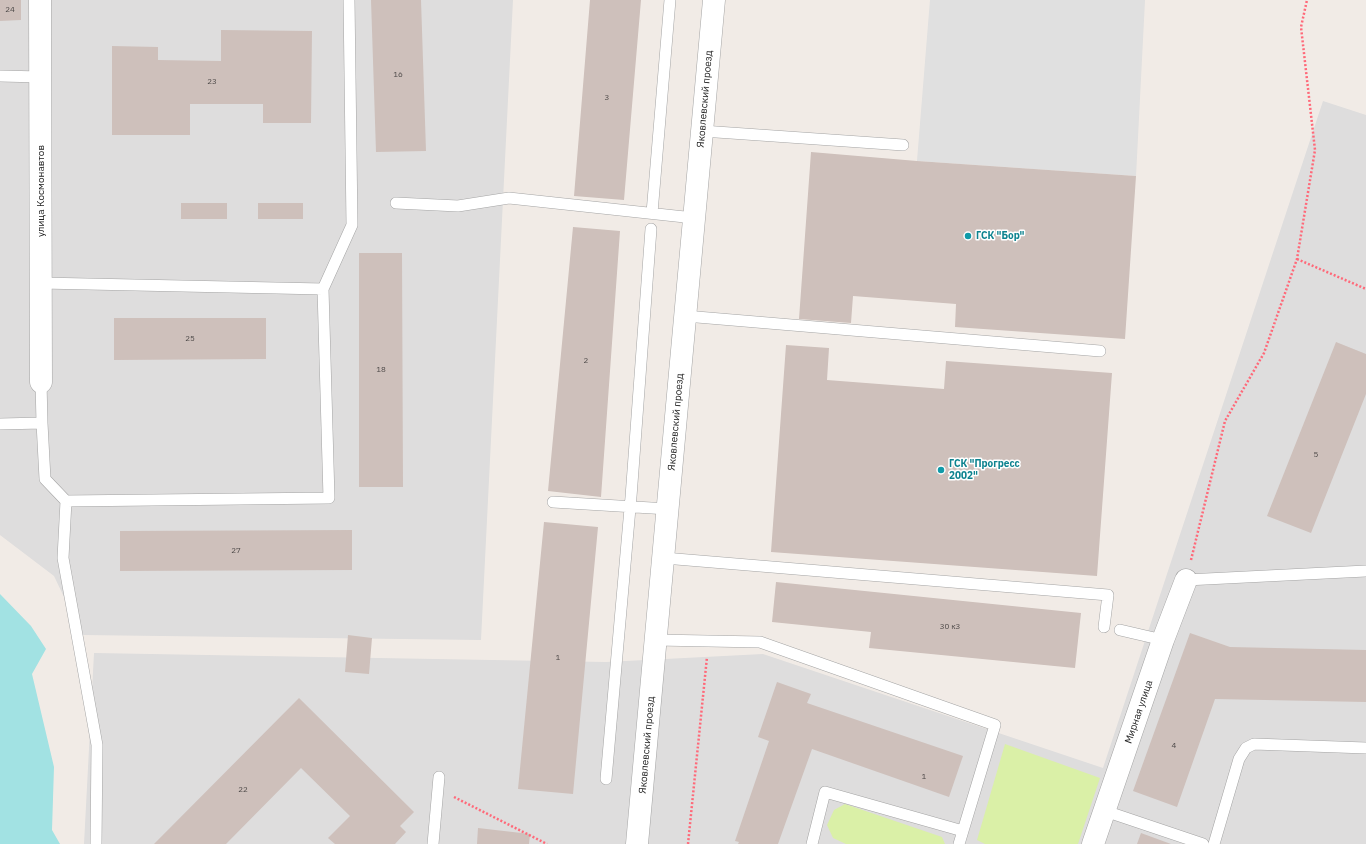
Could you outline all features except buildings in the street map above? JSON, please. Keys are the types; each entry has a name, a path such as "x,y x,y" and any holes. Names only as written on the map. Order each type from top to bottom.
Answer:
{"street":[{"name":"улица Космонавтов","path":"40,0 41,382"},
{"name":"Яковлевский проезд","path":"637,844 714,0"},
{"name":"Мирная улица","path":"1093,844 1163,640 1186,580"}],"lane":[{"path":"41,382 45,479 66,501 329,498 323,289 352,225 348,0"},
{"path":"652,213 670,0"},
{"path":"0,76 41,77"},
{"path":"702,131 903,145"},
{"path":"396,203 458,206 509,198 694,218"},
{"path":"606,779 630,507 651,229"},
{"path":"40,283 323,289"},
{"path":"685,316 1100,351"},
{"path":"0,424 42,423"},
{"path":"66,501 62,558 97,745 96,844"},
{"path":"553,502 668,509"},
{"path":"664,558 1108,595 1104,627"},
{"path":"1186,580 1366,571"},
{"path":"1120,630 1163,640"},
{"path":"656,640 760,642 995,725 959,844"},
{"path":"1214,844 1239,759 1246,748 1254,744 1366,748"},
{"path":"433,844 438,783"},
{"path":"812,844 826,792 963,831"},
{"path":"1104,811 1203,844"}],"path":[{"path":"1186,580 1226,421 1264,353 1297,259 1315,150 1301,27 1307,0"},
{"path":"1297,259 1366,289"},
{"path":"688,844 708,641"},
{"path":"438,783 547,844"}],"shaded area":[{"path":"0,0 513,0 481,640 82,635 54,576 0,535"},
{"path":"930,0 1145,0 1136,176 917,161"},
{"path":"1323,101 1366,115 1366,844 84,844 94,653 606,662 763,654 1103,768"}],"green space":[{"path":"1005,744 1100,778 1078,844 985,844 977,840"},
{"path":"845,804 942,837 945,844 846,844 833,838 827,825 834,810"}],"water":[{"path":"0,594 31,626 46,649 32,674 54,767 52,830 60,844 0,844"}],"place":[{"name":"ГСК \"Бор\"","path":"968,236"},
{"name":"ГСК \"Прогресс 2002\"","path":"941,470"}]}
